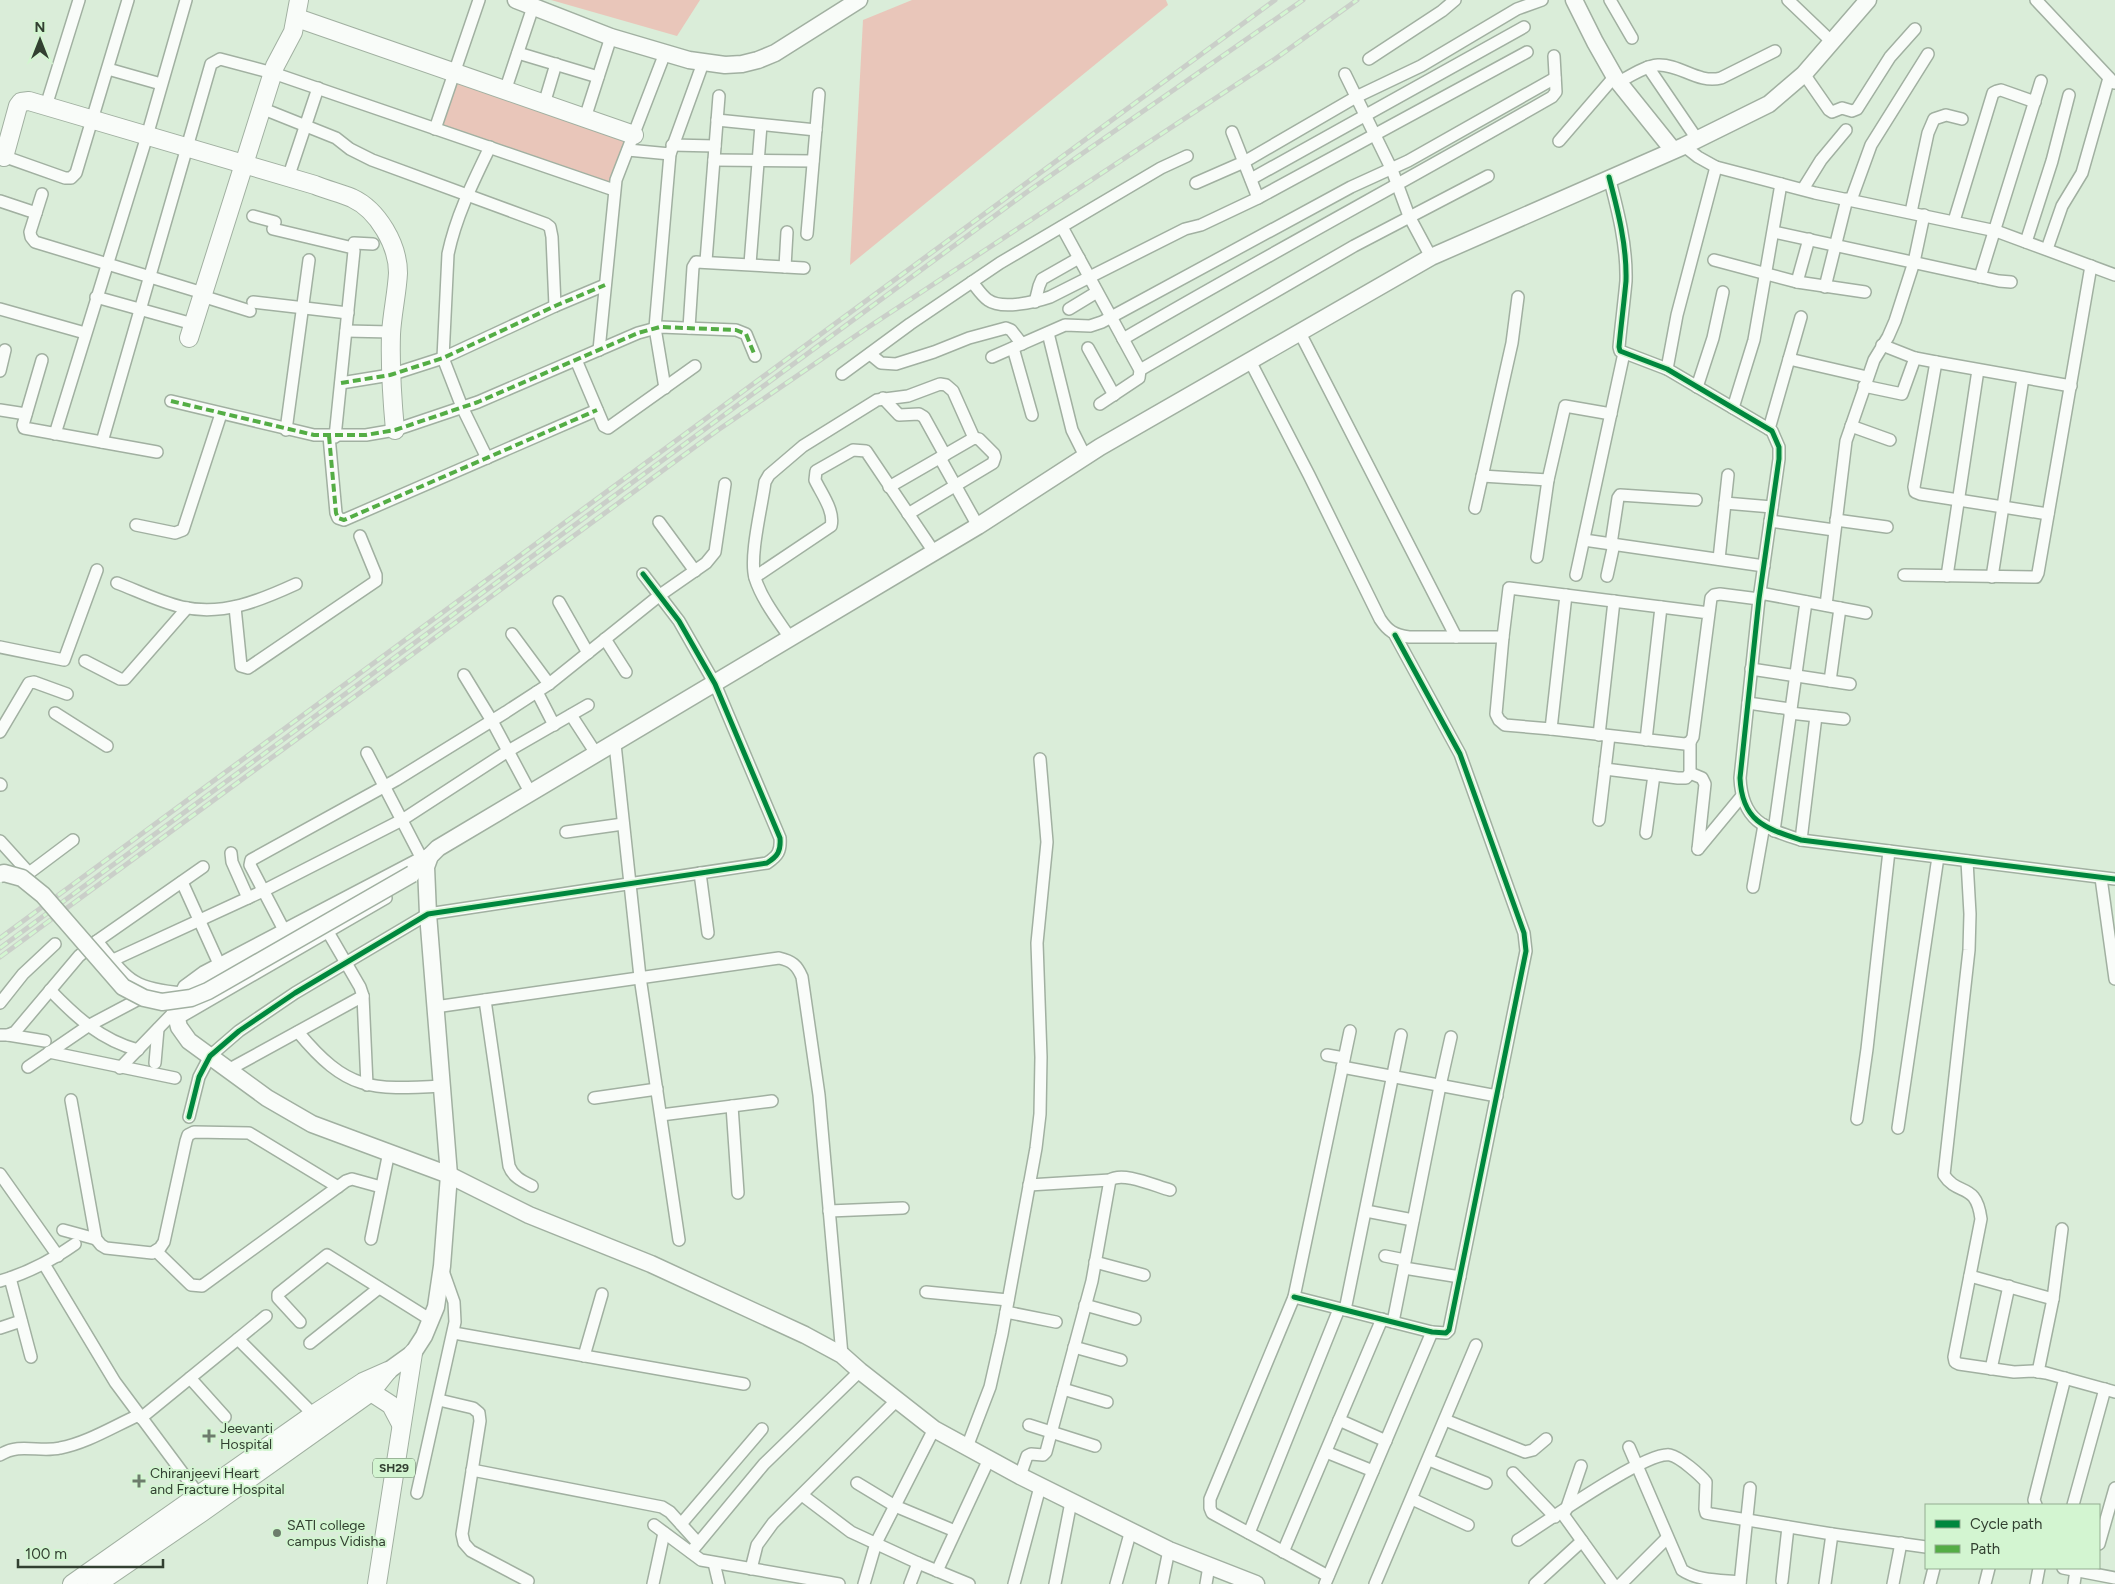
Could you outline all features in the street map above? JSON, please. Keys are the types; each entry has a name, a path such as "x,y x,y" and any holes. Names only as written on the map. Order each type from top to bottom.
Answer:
{"main road":[{"path":"191,331 261,108 278,58 289,40 299,0"},
{"path":"516,0 611,37 665,53 703,63 742,64 775,53 859,0"},
{"path":"1574,0 1595,42 1617,79 1684,145"},
{"path":"0,874 4,873 22,878 43,895 123,987 144,998 162,1002 191,998 208,991 422,864 449,840 597,755 978,526 1085,456 1300,332 1432,257 1498,226 1684,145 1768,104 1804,74 1868,0"},
{"path":"296,18 585,118 631,143"},
{"path":"2,156 18,106 21,102 29,101 288,178 353,199 369,210 386,230 396,254 398,272 391,332 390,375 395,430"},
{"path":"319,1420 371,1392 388,1371 412,1352 424,1336 436,1307 442,1266 449,1175 428,914 422,864"},
{"path":"422,864 220,966 186,988 176,1015 179,1027 189,1041 266,1098 312,1124 449,1175 529,1215 652,1264 805,1335 842,1355 934,1429 1040,1487 1169,1550 1255,1584"},
{"name":"SH29","path":"376,1584 412,1352"},
{"path":"72,1584 203,1501 319,1420 363,1382 388,1371"},
{"path":"371,1392 391,1405 401,1424"},
{"path":"97,1584 203,1501"}],"street":[{"path":"46,106 79,0"},
{"path":"2,156 65,178 71,178 76,173 128,0"},
{"path":"55,434 186,0"},
{"path":"435,128 479,0"},
{"path":"1369,59 1450,6 1455,0"},
{"path":"1196,183 1244,162 1356,98 1421,66 1517,9 1542,0"},
{"path":"1610,0 1632,38"},
{"path":"1788,0 1832,42"},
{"path":"2036,0 2112,81 2082,173 2062,206 2047,249"},
{"path":"505,91 533,7"},
{"path":"1251,179 1365,115 1396,100 1524,27"},
{"path":"1804,74 1828,110 1832,112 1842,108 1852,111 1857,109 1890,57 1915,29"},
{"path":"585,118 611,37"},
{"path":"1559,141 1617,79 1648,67 1665,65 1706,80 1714,80 1775,51"},
{"path":"972,282 987,299 994,303 1019,304 1036,302 1050,297 1185,229 1201,225 1258,198 1374,134 1454,94 1468,83 1527,52"},
{"path":"518,53 598,77"},
{"path":"599,350 614,190 665,53"},
{"path":"1825,287 1849,199 1871,145 1928,54"},
{"path":"1122,339 1258,261 1398,186 1552,98 1556,92 1554,56"},
{"path":"102,442 211,64 220,59 273,73 614,190"},
{"path":"665,388 655,328 671,149 703,63"},
{"path":"544,104 556,64"},
{"path":"1648,67 1684,145 1698,157 1716,167 1803,190 1996,231 2115,275"},
{"path":"108,69 162,84"},
{"path":"1345,74 1392,170 1409,216 1432,257"},
{"path":"992,357 1065,325 1090,326 1110,318 1351,187 1392,170 1556,78"},
{"path":"1980,277 1996,231 2041,81"},
{"path":"288,178 318,88"},
{"path":"1954,222 1993,94 2001,90 2035,102"},
{"path":"807,234 819,94"},
{"path":"2026,242 2052,161 2069,95"},
{"path":"706,261 718,96"},
{"path":"261,108 336,138 350,149 372,160 546,224 550,227 552,237 555,306"},
{"path":"1911,212 1928,132 1934,119 1946,115 1962,119"},
{"path":"717,120 816,130"},
{"path":"750,264 761,125"},
{"path":"1803,190 1821,160 1846,130"},
{"path":"1232,132 1258,198"},
{"path":"631,143 671,149 715,146"},
{"path":"487,458 462,407 443,358 448,254 467,194 490,148"},
{"path":"842,374 1000,263 1161,168 1187,156"},
{"path":"714,160 813,161"},
{"path":"1667,369 1677,315 1716,167"},
{"path":"1140,370 1264,297 1409,216 1488,176"},
{"path":"1609,177 1619,216 1626,280 1619,347 1624,353 1667,369 1769,429 1777,438 1779,447 1751,669 1740,778 1741,797 1753,818 1769,828 1801,840 2115,879"},
{"path":"1733,408 1754,340 1767,276 1781,184"},
{"path":"42,194 30,232 34,242 203,294 252,307 302,308 348,313"},
{"path":"0,201 36,213"},
{"path":"1826,605 1842,462 1851,426 1874,360 1895,322 1914,262 1924,215"},
{"path":"253,216 274,225 353,248"},
{"path":"1062,227 1140,370 1139,378 1100,404"},
{"path":"785,266 787,232"},
{"path":"1774,232 1980,277 2012,282"},
{"path":"1797,282 1809,239"},
{"path":"373,244 354,243 353,248 355,254 341,383 332,437 336,513 340,520 597,410"},
{"path":"1036,302 1042,279 1079,258"},
{"path":"286,430 309,260"},
{"path":"1714,260 1767,276 1825,287 1865,292"},
{"path":"689,328 693,267 696,262 706,261 804,268"},
{"path":"1904,575 2036,577 2091,266"},
{"path":"341,383 390,375 443,358 605,285"},
{"path":"1069,309 1097,292"},
{"path":"1697,387 1713,338 1723,292"},
{"path":"1475,508 1512,343 1518,297"},
{"path":"96,298 140,309 191,331"},
{"path":"0,309 85,333"},
{"path":"1769,429 1801,316"},
{"path":"171,401 286,430 332,437 366,435 395,430 462,407 655,328 736,330 746,334 755,356"},
{"path":"870,354 881,362 896,364 969,338 1006,328 1011,330 1018,346 1032,415"},
{"path":"346,331 391,332"},
{"path":"1300,332 1461,637"},
{"path":"1048,333 1072,430 1085,456"},
{"path":"1882,345 1915,358 2071,386"},
{"path":"1088,348 1114,395"},
{"path":"0,371 5,350"},
{"path":"1576,575 1624,353"},
{"path":"1789,359 1902,394 1915,358"},
{"path":"42,360 26,414 24,428 157,452"},
{"path":"576,360 604,426 608,428 695,366"},
{"path":"1250,361 1380,619 1387,629 1395,635 1460,754 1524,933 1526,951 1449,1330 1446,1333 1432,1332 1294,1297"},
{"path":"1936,362 1914,487 1915,492 1958,501 2048,514"},
{"path":"1947,576 1978,370"},
{"path":"1992,577 2023,378"},
{"path":"790,638 767,603 755,577 755,553 765,482 769,476 803,446 883,398 908,396 940,384 946,385 953,391 974,438"},
{"path":"883,398 899,415 919,414 924,417 956,485 978,526"},
{"path":"1537,557 1548,480 1566,406 1611,414"},
{"path":"0,410 26,414"},
{"path":"136,526 175,533 183,530 222,414"},
{"path":"1851,426 1890,440"},
{"path":"890,487 974,438 979,439 994,454 995,460 993,463 908,514"},
{"path":"755,577 830,526 833,519 815,480 816,471 853,450 866,452 934,552"},
{"path":"1719,560 1728,475"},
{"path":"1482,476 1548,480"},
{"path":"285,932 250,865 251,860 385,786 537,692 660,595 712,558 715,552 725,484"},
{"path":"1608,576 1618,498 1620,495 1696,500"},
{"path":"1725,503 1772,507"},
{"path":"659,522 695,571"},
{"path":"1770,522 1887,527"},
{"path":"235,607 240,666 248,668 376,581 376,575 360,536"},
{"path":"1584,540 1764,566"},
{"path":"0,647 64,660 97,570"},
{"path":"189,1117 199,1077 210,1056 239,1031 295,993 428,914 766,863 776,857 781,848 780,838 715,684 679,622 643,574"},
{"path":"117,583 187,608 195,609 235,607 265,598 296,584"},
{"path":"1690,742 1685,744 1604,736 1551,728 1505,725 1498,720 1496,714 1500,637 1509,588 1709,613"},
{"path":"1605,769 1678,778 1686,778 1690,773 1690,742 1693,737 1711,598 1714,594 1760,596 1866,612"},
{"path":"1551,728 1566,595"},
{"path":"559,602 588,653"},
{"path":"1599,820 1605,769 1604,736 1614,602"},
{"path":"1752,887 1769,828 1790,711 1806,602"},
{"path":"1646,740 1661,607"},
{"path":"85,661 120,680 125,679 187,608"},
{"path":"1830,681 1840,608"},
{"path":"512,634 549,684"},
{"path":"1395,635 1409,637 1500,637"},
{"path":"605,639 626,672"},
{"path":"1751,669 1850,684"},
{"path":"464,675 492,721 531,794"},
{"path":"0,732 29,682 34,682 67,694"},
{"path":"537,692 554,725"},
{"path":"1748,703 1816,716 1844,719"},
{"path":"112,960 263,891 402,820 508,752 588,705"},
{"path":"55,713 107,746"},
{"path":"572,715 597,755"},
{"path":"1801,840 1816,716"},
{"path":"615,744 640,977 679,1240"},
{"path":"368,753 422,864"},
{"path":"967,1447 990,1387 1006,1312 1040,1114 1041,1057 1037,943 1047,859 1046,823 1040,760"},
{"path":"1690,773 1702,778 1705,784 1698,849 1741,797"},
{"path":"1646,833 1654,775"},
{"path":"566,832 623,824"},
{"path":"2,848 29,873 73,840"},
{"path":"1857,1119 1867,1049 1889,851"},
{"path":"231,853 232,862 248,898"},
{"path":"1898,1128 1938,857"},
{"path":"1966,861 1970,914 1969,950 1944,1175 1948,1181 1970,1193 1979,1204 1981,1219 1954,1357 1955,1362 1959,1364 2014,1372 2038,1372 2110,1391 2072,1504"},
{"path":"0,880 22,865"},
{"path":"4,1035 15,1032 79,956 203,867"},
{"path":"700,873 708,933"},
{"path":"2101,878 2115,979"},
{"path":"182,882 220,966"},
{"path":"120,1068 158,1029 176,1015 386,898"},
{"path":"328,932 360,986 363,996 367,1085"},
{"path":"98,941 112,960 135,983 156,990 183,993"},
{"path":"0,1003 23,974 55,944"},
{"path":"435,1007 779,958 790,961 798,966 802,977 819,1095 842,1355"},
{"path":"50,990 88,1026 123,1046 138,1050"},
{"path":"28,1067 47,1047 156,990"},
{"path":"228,1070 363,996"},
{"path":"485,1000 509,1166 511,1172 518,1179 532,1186"},
{"path":"155,1063 158,1029"},
{"path":"1350,1031 1294,1297 1210,1499 1212,1514 1283,1552 1326,1580 1432,1332"},
{"path":"298,1032 328,1064 343,1075 367,1085 400,1088 442,1086"},
{"path":"4,1035 120,1068 175,1078"},
{"path":"1249,1533 1342,1310 1366,1211 1402,1035"},
{"path":"1283,1552 1339,1420 1388,1321 1405,1264 1451,1037"},
{"path":"1327,1055 1343,1063 1394,1077 1497,1096"},
{"path":"594,1098 657,1089"},
{"path":"71,1100 96,1239 101,1246 106,1248 152,1252 156,1251 164,1242 186,1141 188,1135 194,1132 249,1133 338,1187"},
{"path":"661,1115 772,1101"},
{"path":"732,1106 738,1193"},
{"path":"371,1239 381,1186 390,1152"},
{"path":"0,1174 58,1256"},
{"path":"1029,1185 1110,1180 1115,1177 1124,1176 1170,1190"},
{"path":"156,1251 191,1285 202,1286 338,1187 352,1180 381,1186"},
{"path":"1020,1476 1028,1456 1032,1454 1043,1455 1046,1452 1085,1305 1110,1180"},
{"path":"830,1211 903,1208"},
{"path":"1366,1211 1414,1220"},
{"path":"2038,1372 2053,1299 2062,1228"},
{"path":"63,1230 96,1239"},
{"path":"30,1356 21,1321 5,1280 44,1264 75,1244"},
{"path":"300,1322 278,1298 278,1294 324,1256 331,1256 431,1320"},
{"path":"1385,1256 1405,1264 1460,1277"},
{"path":"1095,1262 1144,1275"},
{"path":"44,1264 115,1382 203,1501"},
{"path":"417,1493 454,1333 454,1302 442,1266"},
{"path":"1970,1276 2053,1299"},
{"path":"1992,1369 2009,1286"},
{"path":"310,1343 379,1288"},
{"path":"926,1292 1008,1300"},
{"path":"584,1356 602,1294"},
{"path":"1085,1305 1135,1319"},
{"path":"1006,1312 1056,1322"},
{"path":"0,1455 18,1447 52,1450 71,1446 140,1416 266,1316"},
{"path":"0,1328 21,1321"},
{"path":"454,1333 744,1384"},
{"path":"238,1339 319,1420"},
{"path":"1375,1584 1476,1345"},
{"path":"1074,1347 1122,1360"},
{"path":"694,1548 764,1464 860,1371"},
{"path":"190,1378 224,1418"},
{"path":"2036,1504 2034,1500 2065,1378"},
{"path":"1063,1389 1107,1402"},
{"path":"439,1400 473,1408 479,1413 480,1421 462,1534 464,1543 471,1551 528,1581"},
{"path":"751,1569 757,1544 763,1535 897,1400"},
{"path":"1339,1420 1386,1441"},
{"path":"1445,1420 1525,1452 1533,1450 1546,1439"},
{"path":"1028,1425 1095,1446"},
{"path":"681,1524 762,1429"},
{"path":"864,1584 876,1543 934,1429"},
{"path":"1629,1447 1682,1570 1688,1574 1740,1583 1750,1488"},
{"path":"1326,1452 1372,1471"},
{"path":"1518,1540 1636,1465 1669,1454 1706,1482 1706,1513 1832,1534 1925,1546"},
{"path":"937,1571 989,1459"},
{"path":"1428,1460 1486,1483"},
{"path":"1561,1513 1582,1466"},
{"path":"472,1470 662,1507 670,1512 681,1524 701,1560 839,1584"},
{"path":"1513,1473 1561,1513 1613,1584"},
{"path":"856,1484 895,1506 955,1531"},
{"path":"1014,1584 1040,1487"},
{"path":"2100,1541 2115,1488"},
{"path":"802,1495 851,1532 969,1584"},
{"path":"1412,1500 1468,1525"},
{"path":"1055,1584 1071,1502"},
{"path":"654,1525 664,1533 694,1548"},
{"path":"1782,1581 1788,1527"},
{"path":"1116,1584 1131,1530"},
{"path":"653,1584 664,1533"},
{"path":"1826,1584 1832,1534"},
{"path":"1620,1584 1668,1538"},
{"path":"1535,1584 1582,1540"},
{"path":"1893,1584 1901,1543"},
{"path":"1162,1584 1169,1550"},
{"path":"714,1563 719,1584"},
{"path":"910,1584 918,1563"},
{"path":"1206,1584 1209,1566"},
{"path":"1930,1584 1934,1569"},
{"path":"1986,1584 1989,1569"},
{"path":"2036,1584 2039,1569"},
{"path":"2070,1569 2090,1570 2115,1578"},
{"path":"2074,1584 2076,1570"}],"shaded area":[{"path":"551,0 700,0 677,36"},
{"path":"912,0 1166,0 1168,5 850,265 863,20"},
{"path":"454,73 634,135 614,190 435,129"}],"railway":[{"path":"0,938 1275,0"},
{"path":"0,948 1027,192 1303,0"},
{"path":"0,957 718,430 867,328 1275,59 1357,0"}],"marked path":[{"path":"341,383 390,375 443,358 605,285"},
{"path":"171,401 314,435 366,435 395,430 478,402 638,333 660,327 736,330 746,334 755,356"},
{"path":"329,436 336,513 338,518 344,520 597,410"}],"cycle path":[{"path":"1609,177 1621,229 1626,268 1620,351 1667,369 1772,431 1779,447 1779,459 1759,599 1740,778 1745,804 1750,813 1757,821 1766,826 1801,840 2115,879"},
{"path":"189,1117 199,1077 210,1056 239,1031 295,993 428,914 767,863 774,858 779,850 780,838 715,684 679,621 643,574"},
{"path":"1294,1297 1432,1332 1446,1333 1449,1330 1526,951 1524,933 1460,754 1395,635"}],"place":[{"name":"Jeevanti Hospital","path":"209,1436"},
{"name":"Chiranjeevi Heart and Fracture Hospital","path":"139,1481"},
{"name":"SATI college campus Vidisha","path":"277,1533"}]}
